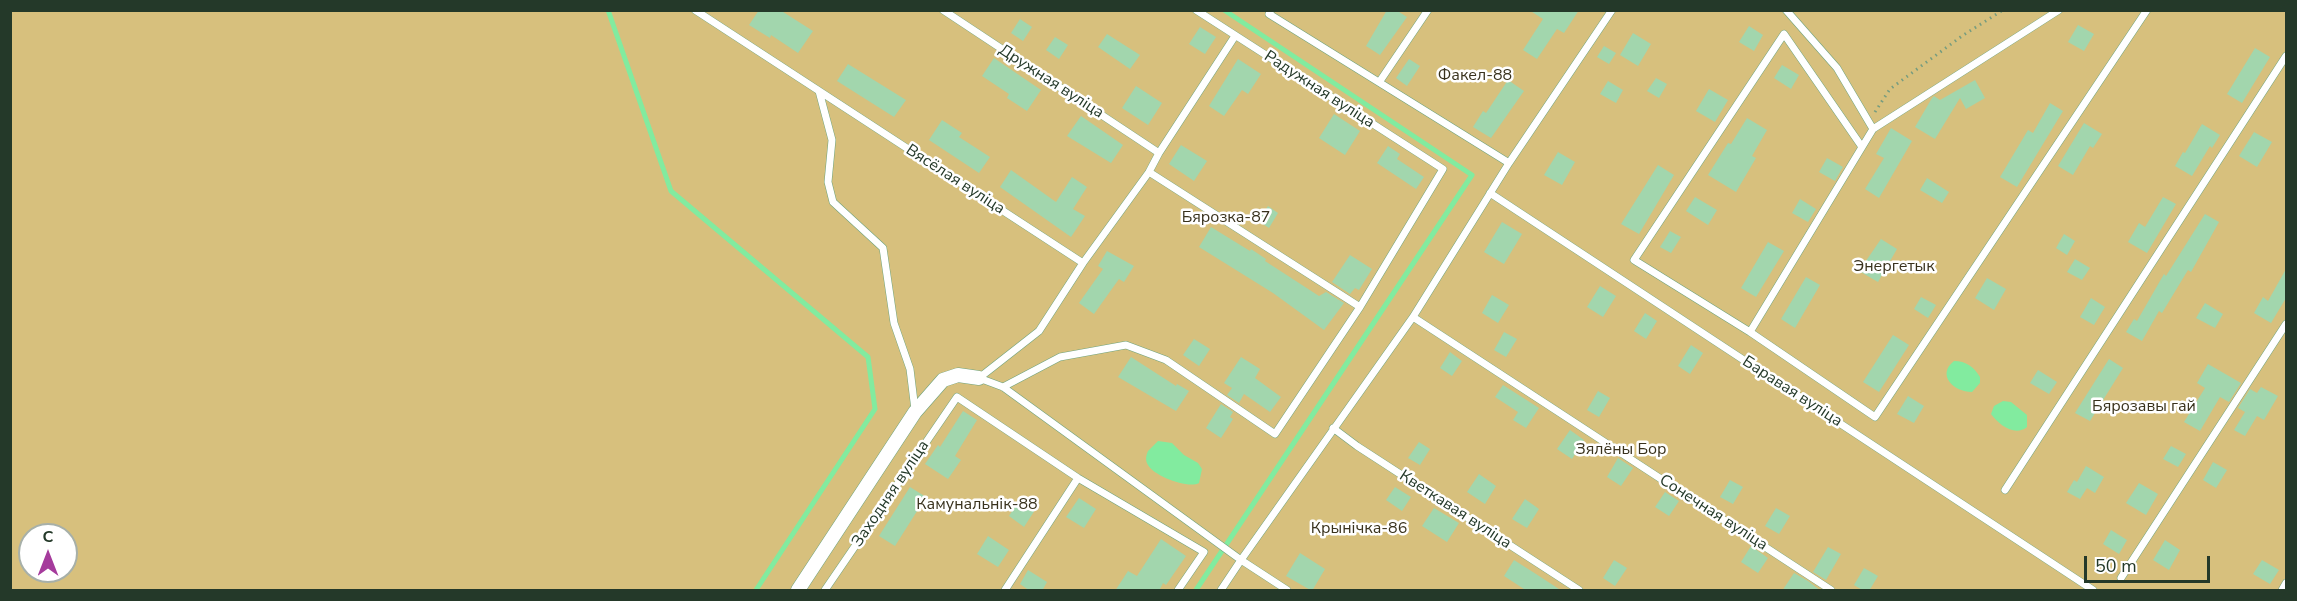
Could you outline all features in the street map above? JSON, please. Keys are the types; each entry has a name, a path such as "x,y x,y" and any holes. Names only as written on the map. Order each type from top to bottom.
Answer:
{"street":[{"path":"798,591 915,412 944,380 958,375 979,378"}],"lane":[{"name":"Вясёлая вуліца","path":"695,10 1083,263"},
{"name":"Дружная вуліца","path":"943,10 1159,153"},
{"name":"Радужная вуліца","path":"1196,10 1443,168 1360,308"},
{"path":"1380,81 1428,10"},
{"path":"1221,591 1333,428 1413,317 1509,163 1612,10"},
{"path":"1786,10 1838,68 1873,129"},
{"path":"1750,332 1873,129 2059,10"},
{"path":"1862,147 1784,34 1634,260 1750,332 1875,417 2147,10"},
{"path":"1268,12 1509,163"},
{"path":"979,378 1039,331 1083,263 1149,172 1235,36"},
{"path":"2005,490 2286,56"},
{"path":"819,91 831,140 828,182 833,202 883,248 894,323 910,369 915,412"},
{"path":"1003,387 1060,357 1126,345 1166,360 1275,434 1360,308 1149,172"},
{"name":"Баравая вуліца","path":"1490,193 2093,591"},
{"name":"Сонечная вуліца","path":"1413,317 1831,591"},
{"path":"2121,578 2286,324"},
{"path":"979,378 1003,387 1287,591"},
{"name":"Заходняя вуліца","path":"825,591 957,397 1078,478"},
{"name":"Кветкавая вуліца","path":"1333,428 1579,591"},
{"path":"1005,591 1078,478 1204,552 1178,591"},
{"path":"2282,591 2286,583"}],"path":[{"path":"1869,120 1890,89 1962,36 2003,10"}],"green space":[{"path":"10,11 2286,11 2286,590 11,590"}],"shaded area":[{"path":"1954,361 1969,365 1980,377 1980,383 1972,392 1954,386 1947,377 1949,366"},
{"path":"2003,401 2011,402 2027,415 2027,427 2017,431 2012,430 1994,418 1991,414 1994,406"},
{"path":"1158,441 1172,443 1184,455 1198,463 1202,469 1199,483 1180,483 1151,469 1146,456"}],"building":[{"path":"759,10 780,10 813,31 798,53 771,35 770,38 749,25"},
{"path":"1387,10 1396,10 1407,17 1380,55 1366,46"},
{"path":"1529,10 1579,10 1564,33 1557,29 1537,59 1523,50 1543,19"},
{"path":"1020,19 1032,27 1023,41 1011,33"},
{"path":"2078,25 2094,34 2084,51 2068,42"},
{"path":"1749,26 1763,35 1754,51 1739,42"},
{"path":"1200,27 1216,37 1205,54 1189,44"},
{"path":"1633,33 1651,44 1638,66 1620,55"},
{"path":"1107,34 1140,55 1130,69 1098,47"},
{"path":"1055,37 1068,45 1059,59 1046,50"},
{"path":"1604,46 1616,53 1609,64 1597,57"},
{"path":"2255,48 2270,57 2242,103 2227,94"},
{"path":"994,58 1041,90 1027,111 1007,98 1009,94 982,76"},
{"path":"1238,59 1261,74 1248,94 1242,90 1224,116 1209,106"},
{"path":"1409,59 1420,66 1407,86 1396,78"},
{"path":"848,64 906,100 894,117 837,81"},
{"path":"1782,65 1799,75 1791,89 1774,78"},
{"path":"1656,78 1667,84 1659,98 1647,91"},
{"path":"1508,80 1524,91 1491,138 1473,127 1483,111 1486,113"},
{"path":"1975,80 1985,98 1966,109 1960,98 1935,139 1915,127 1934,96 1940,100"},
{"path":"1608,81 1623,90 1616,103 1600,94"},
{"path":"1136,86 1162,103 1148,125 1122,108"},
{"path":"1709,89 1728,100 1715,122 1696,111"},
{"path":"2050,103 2063,111 2017,187 2000,177 2028,130 2033,133"},
{"path":"1334,114 1360,131 1345,155 1319,138"},
{"path":"1081,116 1123,145 1111,163 1067,136"},
{"path":"1747,118 1767,130 1752,156 1756,158 1736,192 1708,175"},
{"path":"942,120 962,133 959,137 990,157 979,173 929,140"},
{"path":"2084,123 2102,134 2093,148 2090,146 2073,175 2058,166"},
{"path":"2202,124 2220,135 2212,148 2210,146 2192,176 2175,166"},
{"path":"1891,128 1912,141 1879,198 1865,189 1884,158 1876,154"},
{"path":"2254,132 2272,142 2257,167 2239,156"},
{"path":"1181,145 1207,161 1194,181 1169,164"},
{"path":"1388,146 1400,154 1397,159 1424,177 1416,189 1377,163"},
{"path":"1558,152 1575,162 1562,185 1544,175"},
{"path":"1827,158 1843,167 1835,181 1819,172"},
{"path":"1658,165 1674,175 1639,234 1621,224"},
{"path":"1011,170 1056,202 1072,177 1087,187 1073,209 1085,216 1071,237 1000,187"},
{"path":"1927,178 1949,192 1942,203 1920,190"},
{"path":"1695,197 1717,210 1708,225 1686,211"},
{"path":"2163,197 2176,204 2147,253 2128,242 2139,223 2145,227"},
{"path":"1800,199 1816,209 1808,222 1792,213"},
{"path":"1268,206 1278,213 1269,228 1258,221"},
{"path":"2205,214 2219,222 2191,272 2188,270 2162,313 2159,311 2142,341 2126,332 2134,319 2137,321 2164,274 2166,276"},
{"path":"1502,222 1522,234 1504,264 1484,252"},
{"path":"1211,227 1250,251 1251,249 1266,259 1265,261 1319,296 1326,292 1344,303 1324,330 1273,293 1199,247"},
{"path":"1670,231 1681,237 1671,253 1660,247"},
{"path":"2064,234 2075,241 2067,255 2056,248"},
{"path":"1881,239 1897,249 1878,282 1859,271"},
{"path":"1768,242 1784,251 1756,297 1741,288"},
{"path":"1107,251 1134,266 1124,282 1119,279 1094,314 1079,303 1103,269 1098,266"},
{"path":"1350,255 1372,269 1359,290 1355,288 1350,294 1332,282"},
{"path":"2075,259 2090,268 2082,280 2067,272"},
{"path":"2286,269 2286,298 2271,323 2254,313 2263,297 2268,301"},
{"path":"1806,277 1820,285 1795,328 1781,319"},
{"path":"1987,278 2006,289 1994,310 1975,298"},
{"path":"1600,286 1616,296 1603,317 1587,307"},
{"path":"1492,295 1509,305 1498,323 1482,313"},
{"path":"1921,297 1936,305 1928,318 1914,309"},
{"path":"2091,298 2105,307 2094,325 2080,317"},
{"path":"2205,303 2223,314 2215,328 2196,318"},
{"path":"1645,313 1657,321 1646,339 1634,331"},
{"path":"1504,332 1517,339 1506,357 1494,350"},
{"path":"1893,335 1909,345 1879,392 1863,382"},
{"path":"1194,339 1210,349 1199,366 1183,355"},
{"path":"1691,345 1703,353 1690,374 1678,366"},
{"path":"1450,352 1462,361 1452,376 1440,368"},
{"path":"1131,357 1176,386 1177,384 1189,391 1176,411 1118,377"},
{"path":"1241,357 1260,369 1255,378 1281,397 1270,412 1244,394 1239,403 1227,395 1232,388 1224,383"},
{"path":"2109,359 2123,368 2090,421 2075,413"},
{"path":"2208,364 2241,383 2229,402 2220,397 2200,431 2184,422 2205,388 2197,383"},
{"path":"2038,370 2057,382 2049,394 2030,383"},
{"path":"1503,385 1539,408 1526,428 1513,420 1518,412 1495,397"},
{"path":"2261,387 2278,396 2264,420 2257,416 2245,436 2234,430 2245,412 2238,408 2250,389 2257,393"},
{"path":"1598,391 1610,398 1599,417 1587,410"},
{"path":"1908,396 1924,406 1914,423 1897,414"},
{"path":"1221,404 1233,412 1230,417 1233,419 1221,438 1206,428"},
{"path":"963,411 977,420 955,456 961,460 948,479 925,464 938,445 940,447"},
{"path":"1570,430 1584,440 1572,459 1557,449"},
{"path":"1419,442 1430,449 1420,465 1408,458"},
{"path":"2171,446 2186,454 2178,467 2163,459"},
{"path":"1618,458 1633,468 1621,486 1607,477"},
{"path":"2213,462 2227,470 2216,488 2203,480"},
{"path":"2086,466 2104,477 2095,493 2087,488 2080,499 2067,492 2074,480 2077,482"},
{"path":"1479,474 1496,486 1485,504 1467,492"},
{"path":"1730,480 1743,487 1733,504 1720,497"},
{"path":"2139,483 2158,494 2146,515 2126,503"},
{"path":"910,487 926,497 895,546 879,536"},
{"path":"1395,487 1411,497 1402,511 1386,500"},
{"path":"1665,492 1679,501 1669,516 1655,507"},
{"path":"1079,498 1096,509 1084,528 1066,517"},
{"path":"1525,499 1539,509 1527,528 1512,519"},
{"path":"1019,500 1035,510 1024,527 1009,516"},
{"path":"1434,508 1459,523 1447,542 1422,526"},
{"path":"1776,508 1790,516 1779,534 1765,526"},
{"path":"2111,530 2127,540 2119,554 2103,544"},
{"path":"988,536 1009,550 998,567 977,554"},
{"path":"1161,539 1186,556 1166,585 1163,583 1159,591 1115,591 1128,571 1137,576"},
{"path":"2165,540 2180,550 2169,570 2153,560"},
{"path":"1751,546 1768,558 1758,573 1741,562"},
{"path":"1828,547 1841,554 1826,580 1813,572"},
{"path":"1300,553 1325,569 1312,591 1286,576"},
{"path":"1514,560 1562,591 1527,591 1504,576"},
{"path":"1614,560 1627,568 1615,586 1603,578"},
{"path":"2262,560 2279,570 2270,584 2253,574"},
{"path":"1864,568 1878,576 1869,591 1864,591 1854,585"},
{"path":"1028,570 1047,582 1042,591 1030,591 1020,584"},
{"path":"1794,573 1808,581 1821,591 1782,591"}],"waterway":[{"path":"608,10 671,191 868,357 875,409 756,590"},
{"path":"1196,590 1472,175 1224,10"}],"park label":[{"name":"Факел-88","path":"1475,76"},
{"name":"Бярозка-87","path":"1226,218"},
{"name":"Энергетык","path":"1894,267"},
{"name":"Бярозавы гай","path":"2144,407"},
{"name":"Зялёны Бор","path":"1621,450"},
{"name":"Камунальнік-88","path":"977,505"},
{"name":"Крынічка-86","path":"1359,529"}]}
